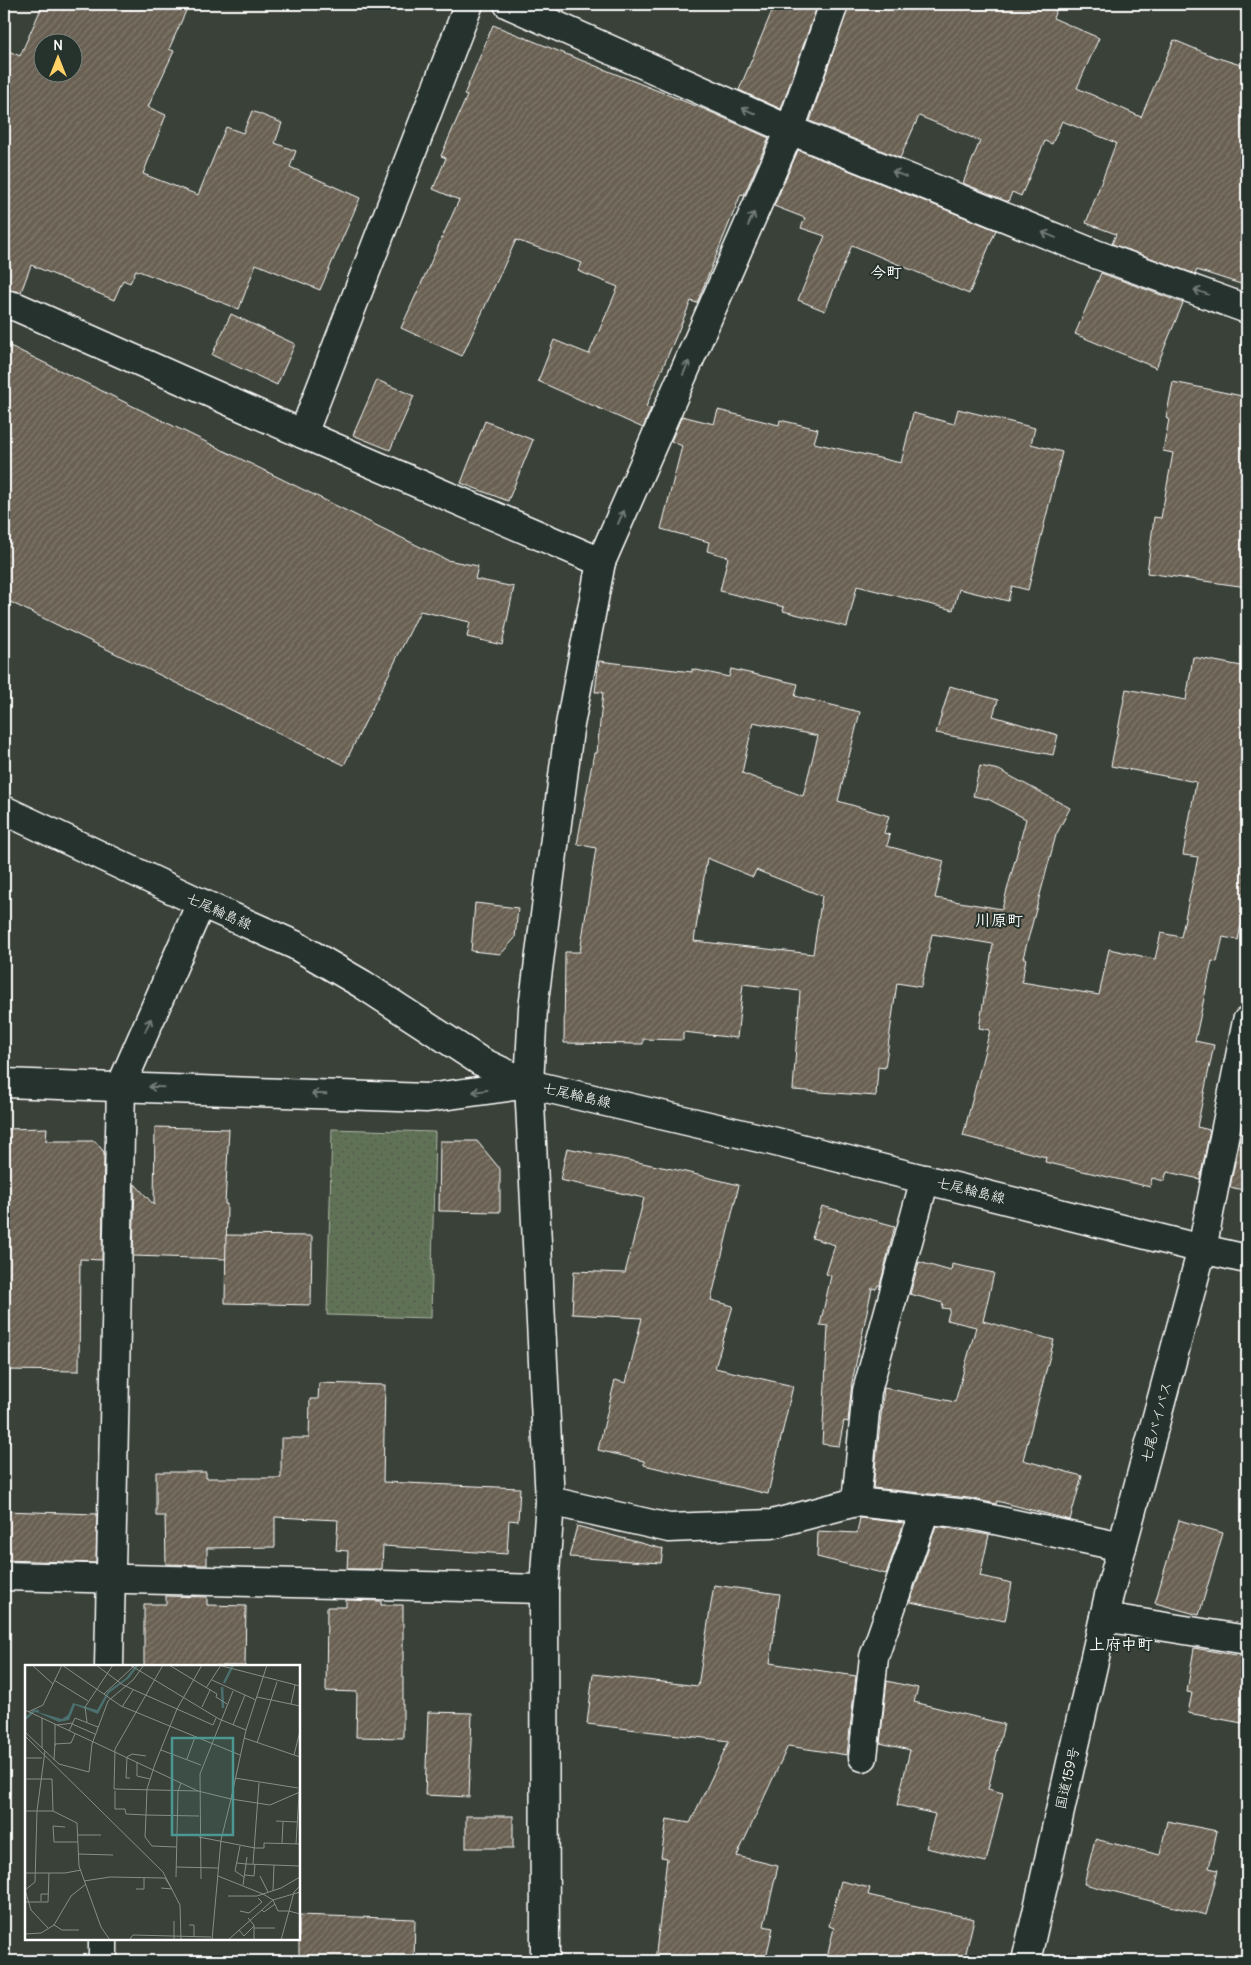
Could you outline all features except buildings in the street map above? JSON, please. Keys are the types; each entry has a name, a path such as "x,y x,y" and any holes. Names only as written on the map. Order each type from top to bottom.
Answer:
{"main road":[{"path":"303,434 469,4"},
{"path":"508,4 790,130 1098,255 1247,309"},
{"path":"546,1961 544,1589 550,1500 529,1084 533,1008 569,730 601,562 790,130 834,4"},
{"path":"4,304 17,307 303,434 601,562"},
{"name":"七尾輪島線","path":"4,810 295,945 362,984 480,1061 529,1084 1247,1259"},
{"path":"109,1665 121,1086 201,903"},
{"name":"七尾バイパス","path":"1106,1606 1202,1249 1247,1021"},
{"path":"4,1083 427,1098 529,1084"},
{"path":"856,1502 867,1391 925,1179"},
{"path":"550,1500 669,1528 772,1524 856,1502 967,1514 1122,1547"},
{"path":"863,1757 874,1657 925,1510"},
{"path":"4,1576 544,1589"},
{"path":"1106,1606 1247,1640"},
{"name":"国道159号","path":"1026,1961 1106,1606"},
{"path":"103,1940 103,1961"}],"green space":[{"path":"332,1129 435,1132 431,1318 327,1315"}],"district":[{"name":"今町","path":"886,272"},
{"name":"川原町","path":"999,920"},
{"name":"上府中町","path":"1121,1644"}]}
